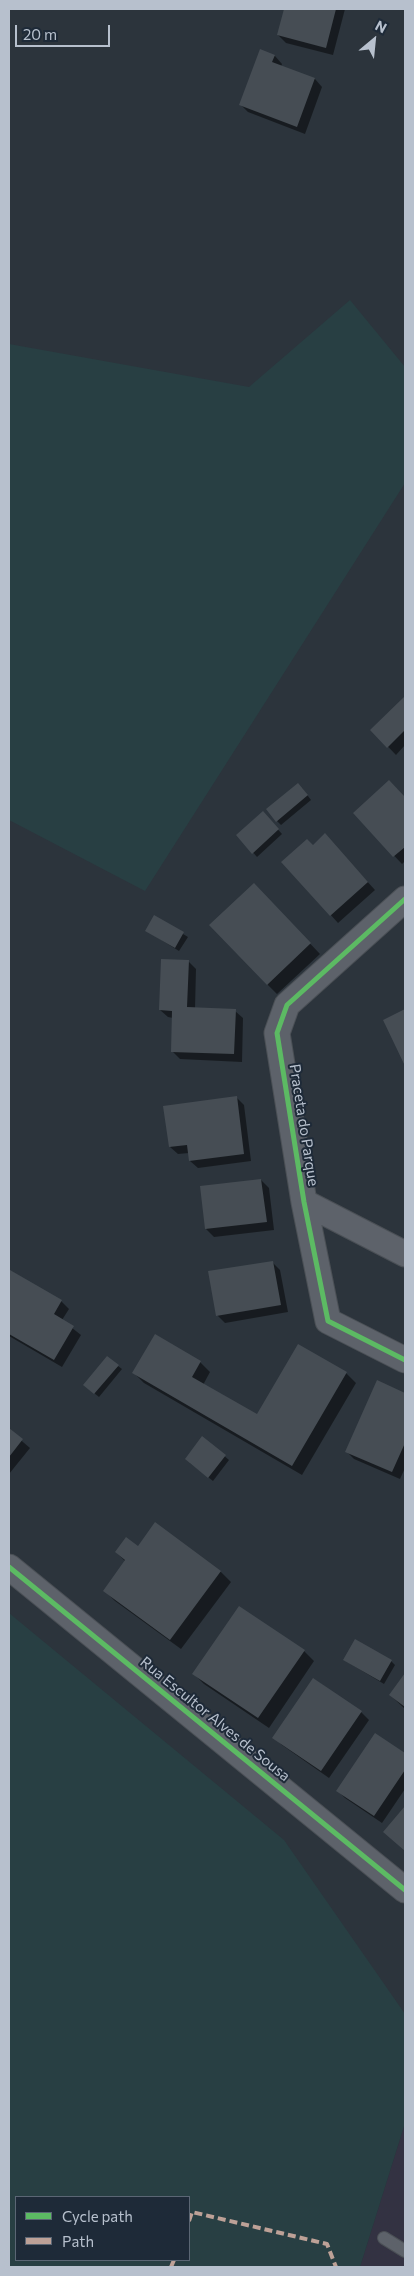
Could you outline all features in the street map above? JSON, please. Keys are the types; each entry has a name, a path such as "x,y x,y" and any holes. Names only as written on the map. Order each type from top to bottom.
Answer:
{"street":[{"name":"Praceta do Parque","path":"405,899 287,1005 277,1033 304,1202 328,1321 405,1360"},
{"name":"Praceta do Parque","path":"304,1202 405,1254"},
{"name":"Rua Escultor Alves de Sousa","path":"9,1567 405,1890"}],"lane":[{"path":"384,2238 405,2251"}],"shaded area":[{"path":"405,2123 405,2267 360,2267"}],"green space":[{"path":"350,300 405,367 405,483 145,891 9,820 9,344 249,387"},
{"path":"9,1613 284,1840 405,2014 405,2123 360,2267 9,2267"}],"building":[{"path":"284,9 336,9 326,48 277,35"},
{"path":"260,49 275,55 272,62 315,78 297,127 239,105"},
{"path":"405,696 405,730 387,748 370,730"},
{"path":"389,780 405,797 405,847 393,857 353,813"},
{"path":"298,783 308,795 276,822 266,809"},
{"path":"263,811 279,829 252,854 236,835"},
{"path":"325,833 368,882 330,916 281,862 307,839 313,845"},
{"path":"254,883 311,943 267,985 209,925"},
{"path":"154,915 184,932 175,948 145,931"},
{"path":"161,959 189,960 187,1007 236,1009 234,1054 171,1052 172,1011 159,1010"},
{"path":"405,1009 405,1066 383,1020"},
{"path":"237,1096 244,1154 189,1161 187,1145 169,1147 163,1106"},
{"path":"261,1179 267,1222 205,1229 200,1186"},
{"path":"273,1261 281,1305 216,1316 208,1271"},
{"path":"10,1270 62,1300 54,1314 74,1326 54,1360 9,1334"},
{"path":"155,1334 201,1361 192,1377 257,1414 298,1344 347,1372 292,1466 132,1373"},
{"path":"107,1356 119,1365 94,1394 83,1385"},
{"path":"377,1380 405,1393 405,1443 392,1472 345,1452"},
{"path":"9,1428 23,1439 9,1457"},
{"path":"202,1436 226,1455 208,1478 185,1459"},
{"path":"155,1522 221,1571 170,1640 103,1591 125,1560 115,1552 126,1537 138,1546"},
{"path":"239,1606 305,1650 258,1718 192,1674"},
{"path":"355,1639 392,1660 380,1681 343,1660"},
{"path":"405,1673 405,1707 389,1695"},
{"path":"313,1678 362,1711 321,1771 272,1738"},
{"path":"375,1733 405,1753 405,1770 374,1816 336,1791"},
{"path":"405,1806 405,1851 383,1832"}],"marked path":[{"path":"190,2218 192,2212 327,2244 336,2267"},
{"path":"171,2267 174,2261"}],"cycle path":[{"path":"405,899 287,1005 277,1033 304,1202 328,1321 405,1360"},
{"path":"9,1567 405,1890"}]}
